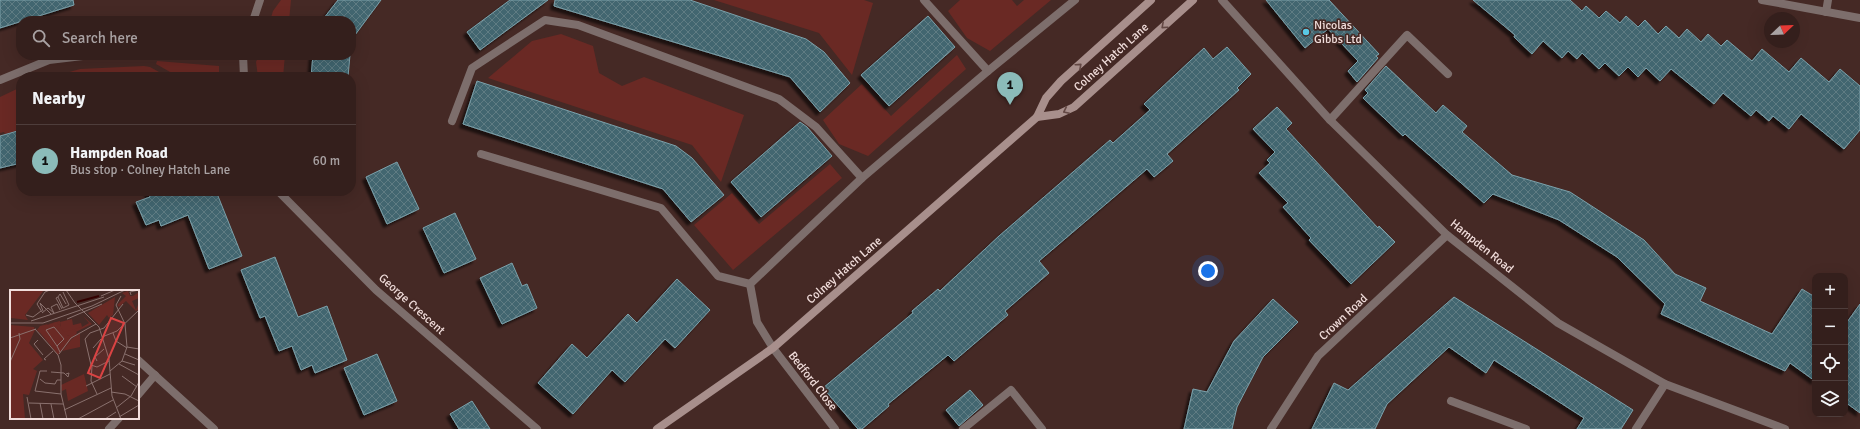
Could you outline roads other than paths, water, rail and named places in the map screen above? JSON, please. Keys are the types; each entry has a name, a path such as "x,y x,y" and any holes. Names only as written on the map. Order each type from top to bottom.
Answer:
{"main road":[{"name":"Colney Hatch Lane","path":"657,429 772,348 1037,117 1046,98 1061,81 1151,0"},
{"name":"Colney Hatch Lane","path":"1037,117 1060,114 1074,107 1193,0"}],"street":[{"path":"255,16 260,0"},
{"path":"924,0 988,71"},
{"path":"481,154 661,208 718,276 750,284 862,178 988,71 1075,0"},
{"name":"Hampden Road","path":"1222,0 1330,120 1448,235 1558,322 1665,384 1785,429"},
{"path":"1762,0 1860,18"},
{"path":"1826,12 1828,0"},
{"path":"452,121 472,68 545,20 578,25 779,99 816,126 862,178"},
{"path":"1330,120 1407,35 1448,74"},
{"path":"20,72 49,60"},
{"path":"243,60 244,72"},
{"path":"0,80 16,73"},
{"name":"George Crescent","path":"283,196 376,290 536,429"},
{"name":"Crown Road","path":"1271,429 1318,356 1448,235"},
{"name":"Bedford Close","path":"750,284 757,322 772,348 835,429"},
{"path":"139,361 214,429"},
{"path":"139,394 155,375"},
{"path":"1636,429 1665,384"},
{"path":"963,429 1011,390 1042,429"},
{"path":"1451,401 1526,429"},
{"path":"109,429 118,419"}],"place":[{"name":"Nicolas Gibbs Ltd","path":"1306,32"},
{"name":"Hampden Road","path":"1010,105"}]}
